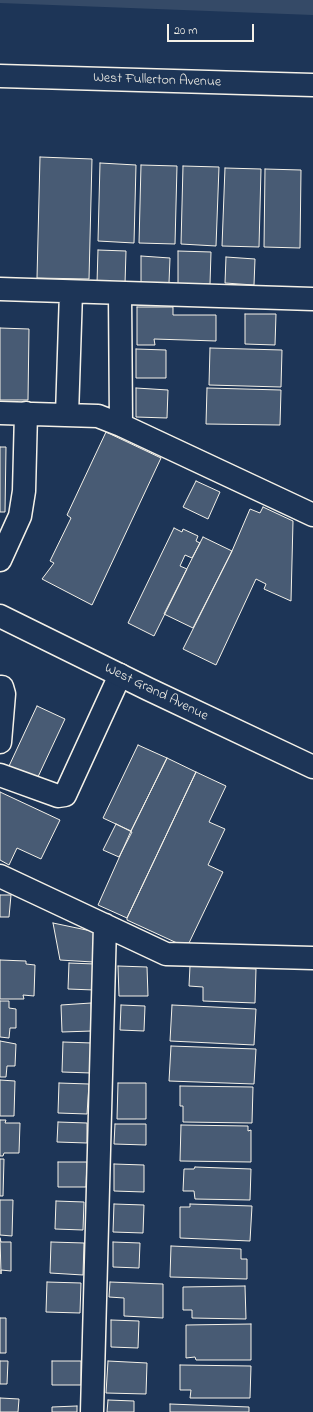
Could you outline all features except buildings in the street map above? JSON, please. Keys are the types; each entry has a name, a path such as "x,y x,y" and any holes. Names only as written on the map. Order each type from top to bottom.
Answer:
{"main road":[{"name":"West Fullerton Avenue","path":"0,76 313,86"},
{"path":"0,289 313,299"},
{"path":"67,415 71,292"},
{"path":"120,293 121,425"},
{"path":"0,413 98,416 121,425 313,515"},
{"path":"0,560 20,516 24,491 26,413"},
{"name":"West Grand Avenue","path":"0,616 120,676 313,767"},
{"path":"0,775 58,796 65,795 120,676"},
{"path":"0,687 4,694 0,742"},
{"path":"0,876 166,954 313,958"},
{"path":"92,1412 105,925"}],"shaded area":[{"path":"0,0 313,0 313,15 0,3"}]}
